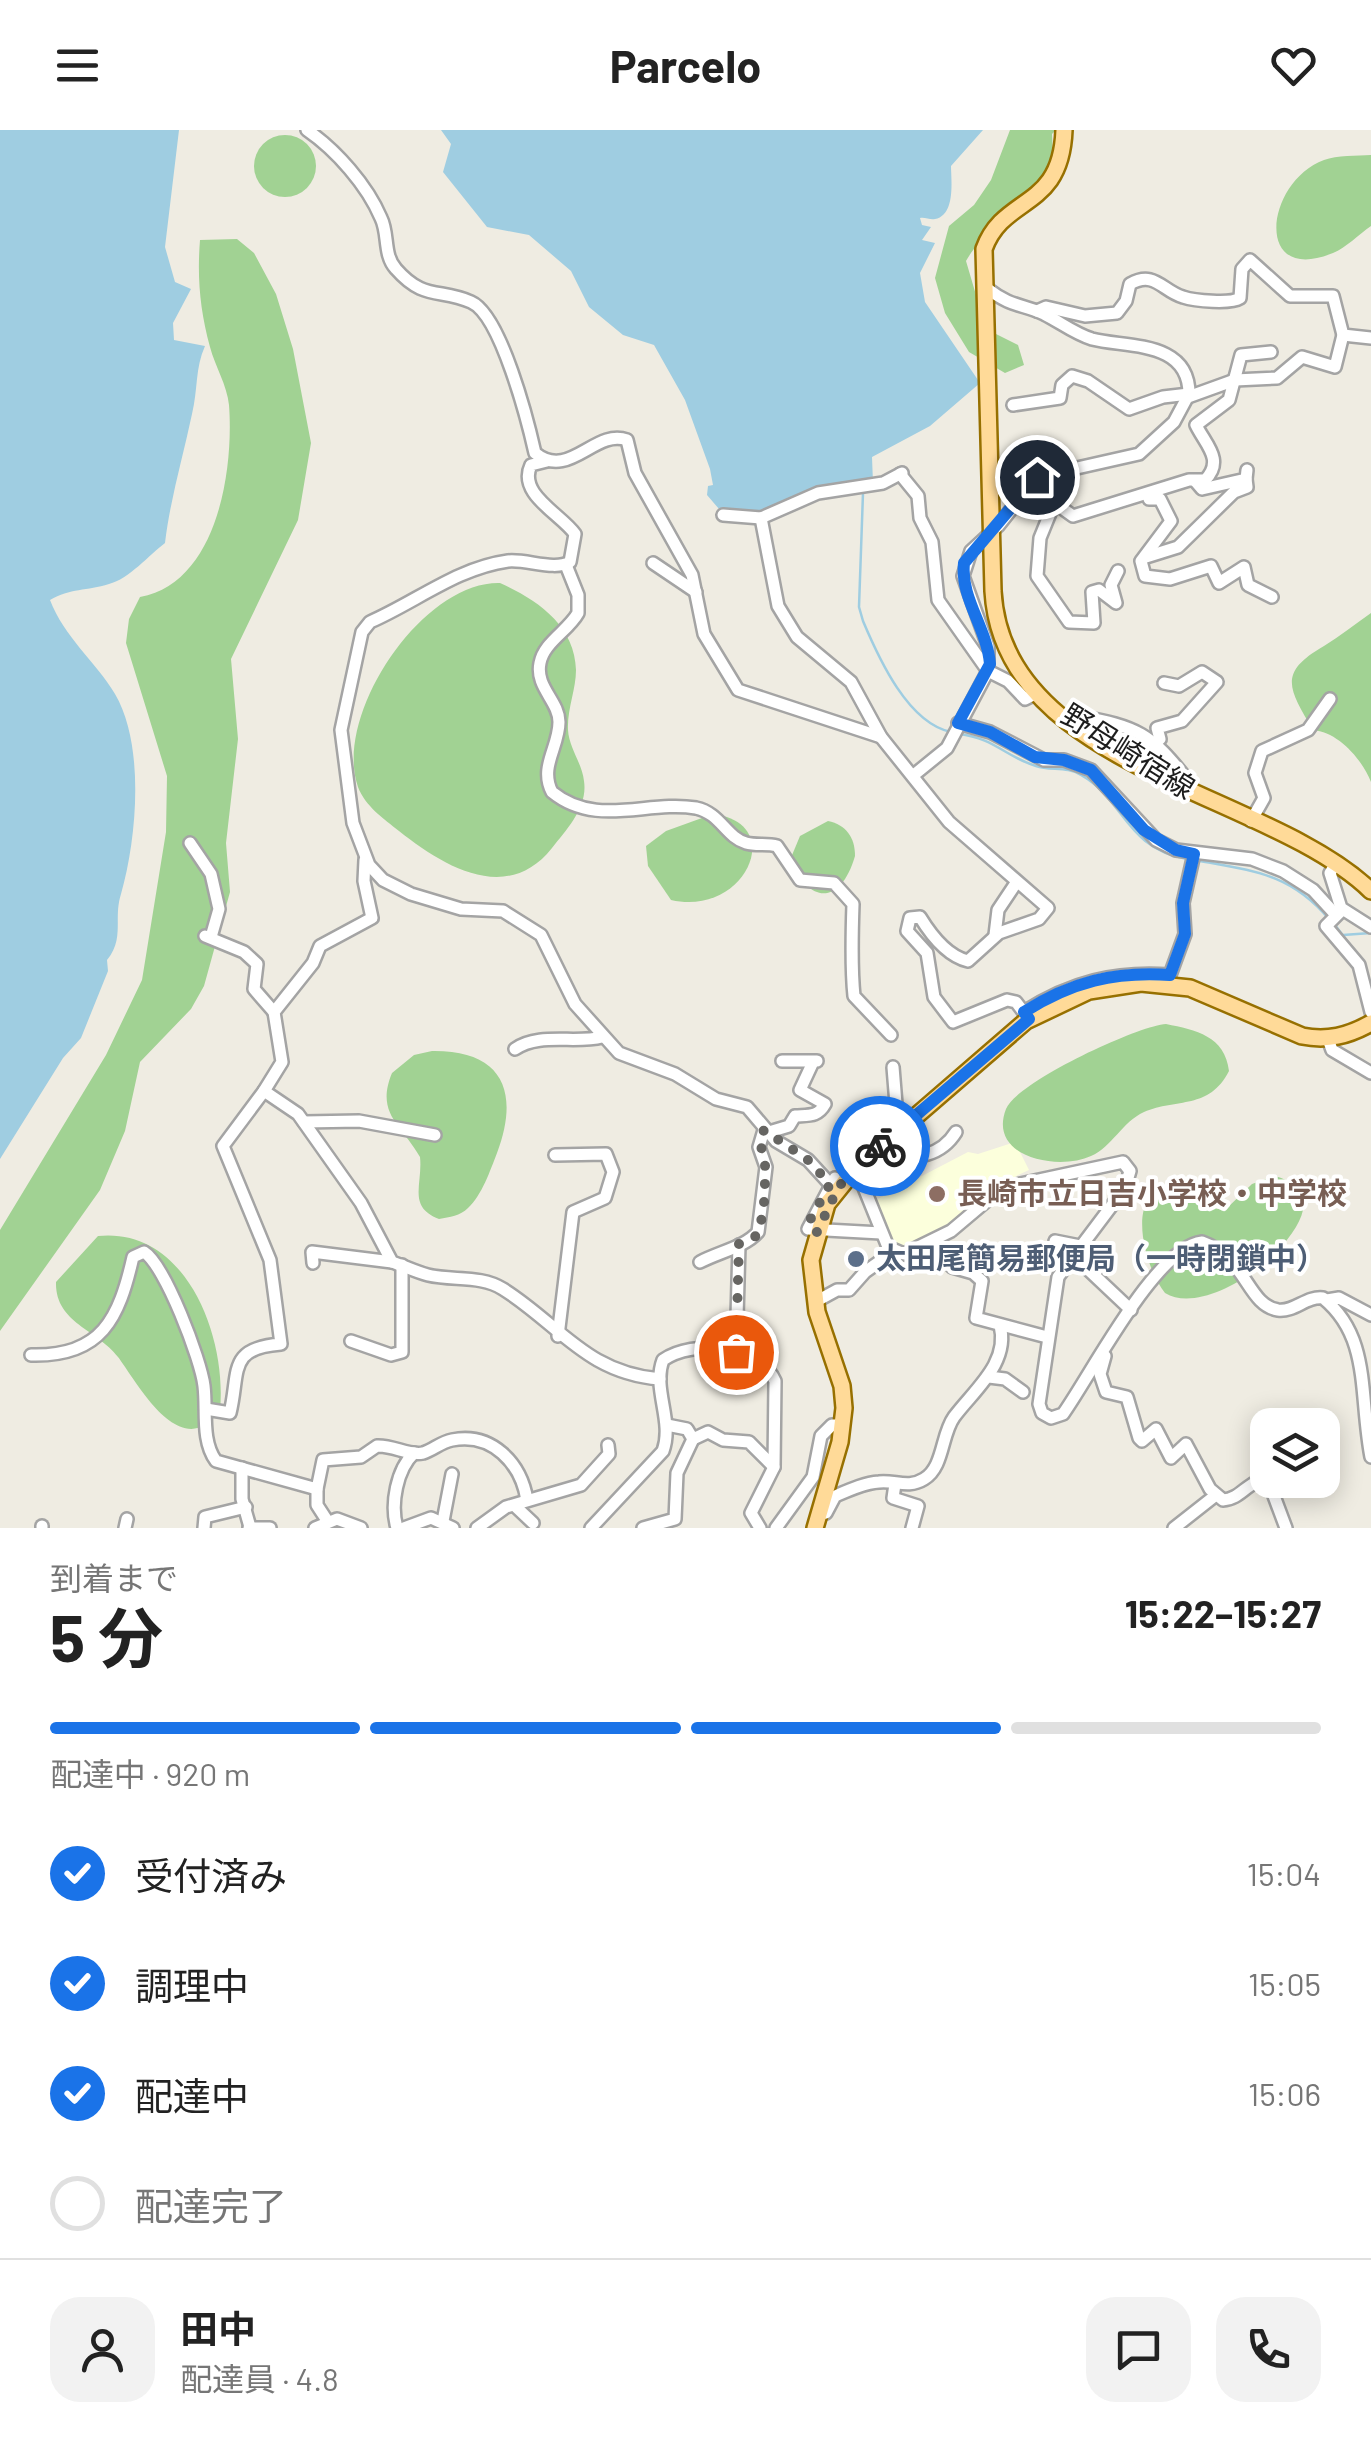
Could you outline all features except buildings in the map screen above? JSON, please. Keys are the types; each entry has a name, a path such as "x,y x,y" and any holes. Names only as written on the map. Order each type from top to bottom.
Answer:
{"main road":[{"name":"野母崎宿線","path":"1064,130 1063,156 1056,174 987,241 996,618 1012,663 1036,694 1072,722 1185,790 1336,863 1371,892"},
{"path":"816,1521 843,1425 842,1386 815,1302 811,1260 827,1204 872,1153 1026,1015 1089,991 1168,984 1214,995 1302,1036 1328,1039 1371,1022"}],"street":[{"path":"307,130 325,142 366,189 382,220 388,258 394,268 424,291 463,299 486,311 505,349 519,406 532,426 533,450 547,461"},
{"path":"1013,405 1060,398 1062,384 1072,376 1088,381 1128,410 1163,397 1189,396 1235,380 1277,378 1302,358 1335,367 1342,335 1334,296 1290,296 1250,260 1242,269 1240,298 1232,303 1184,298 1160,282 1139,279 1130,284 1126,301 1117,313 1085,316 1046,306 1037,311"},
{"path":"915,774 939,756 988,672 988,646 968,598 963,568 971,551 1031,481 1068,468 1134,456 1174,422 1189,396 1179,365 1152,347 1089,338 1037,311 1013,306 988,289"},
{"path":"1342,335 1371,338"},
{"path":"1120,504 1181,482 1209,478 1213,470 1210,448 1196,426 1224,407 1241,355 1271,352"},
{"path":"1174,422 1186,424 1210,448"},
{"path":"566,566 573,554 574,534 535,494 528,478 531,465 568,460 612,439 627,440 635,474 670,528 696,592 704,634 738,690 881,737"},
{"path":"1068,468 1040,538 1036,568 1058,612 1073,624 1094,623 1092,592 1099,590 1116,603 1111,584 1118,570"},
{"path":"723,515 761,518 818,493 883,483 901,474 918,496 920,518 932,542 933,588 938,600 988,672 1008,681 1022,698 1036,694"},
{"path":"1146,557 1178,547 1234,492 1247,487 1246,474 1211,488 1199,488 1196,482"},
{"path":"1053,506 1073,516 1157,497 1167,509 1170,524 1154,538 1140,564 1148,577 1170,579 1211,566 1219,582 1244,567 1248,585 1272,598"},
{"path":"761,518 774,591 784,619 808,649 851,682 881,737 915,774 949,822 1046,905 1047,914 995,935 972,960 963,961 935,938 919,916 910,918 906,925 927,954 934,996 950,1021 1003,1000 1014,1001 1026,1015 1070,986 1105,976 1170,975 1185,934 1183,903 1194,854"},
{"path":"274,1012 313,963 320,946 372,918 364,881 365,860 353,823 342,730 362,632 370,622 477,568 524,560 566,566"},
{"path":"653,563 696,592"},
{"path":"566,566 578,595 578,613 548,646 540,666 541,680 559,715 547,774 552,792 570,802 602,810 634,813 683,807 709,812 742,842 782,849 800,880 834,883 853,904 854,996 891,1035"},
{"path":"1155,744 1160,739 1157,728 1182,721 1216,682 1202,672 1179,686 1164,683"},
{"path":"1251,821 1264,798 1255,773 1262,751 1308,730 1330,699"},
{"path":"1072,722 1079,716 1127,724 1155,744 1188,781 1185,790"},
{"path":"957,724 990,732 1035,757 1064,760 1091,770 1144,830 1176,850 1252,860 1284,870 1313,890 1335,916 1359,965 1371,1012"},
{"path":"190,843 211,874 219,910 208,936 244,952 257,964 254,989 274,1012 282,1062 222,1146 270,1260 281,1344 255,1347 243,1355 234,1376 230,1413 206,1409"},
{"path":"365,860 394,888 461,909 503,910 541,934 575,1004 602,1037 637,1062 676,1074 716,1099 747,1108 766,1131 832,1181 808,1228 817,1232 881,1232"},
{"path":"1335,916 1330,873 1336,863"},
{"path":"995,935 998,910 1016,883"},
{"path":"1335,916 1371,927"},
{"path":"516,1049 532,1041 583,1042 602,1037"},
{"path":"1328,1039 1332,1050 1371,1072"},
{"path":"766,1131 788,1126 795,1116 815,1115 825,1104 800,1090 816,1062 782,1061"},
{"path":"893,1067 896,1104 889,1115 901,1128"},
{"path":"264,1091 304,1122 361,1202 397,1264 402,1352 391,1355 352,1341"},
{"path":"304,1122 359,1121 436,1135"},
{"path":"700,1262 756,1236 766,1168 759,1147 766,1131"},
{"path":"872,1153 878,1158 924,1156 943,1148 956,1132"},
{"path":"555,1155 606,1154 613,1172 606,1198 573,1212 558,1336"},
{"path":"815,1302 837,1290 849,1290 864,1272 893,1252 904,1254 933,1240 1002,1188 1123,1162 1130,1171 1125,1188 1058,1277 1038,1404 1042,1413 1052,1418 1063,1414 1131,1310 1174,1255 1191,1244 1202,1242 1240,1266 1257,1298 1272,1308 1291,1308 1316,1297 1338,1298 1371,1315"},
{"path":"856,1168 893,1252"},
{"path":"933,1240 952,1267 972,1272 982,1281 976,1318 1047,1337"},
{"path":"1055,1241 1080,1246"},
{"path":"736,1352 739,1244"},
{"path":"31,1355 74,1349 108,1331 133,1258 144,1252 157,1266 199,1364 211,1455 230,1468 317,1490"},
{"path":"312,1263 312,1252 397,1264 427,1274 484,1280 531,1308 558,1336 594,1360 660,1379"},
{"path":"1070,1259 1077,1260 1131,1310"},
{"path":"1327,1300 1354,1324 1366,1349 1371,1457"},
{"path":"816,1521 826,1514 834,1496 848,1490 883,1481 914,1484 932,1472 954,1417 989,1377 1003,1340 1000,1325"},
{"path":"590,1528 660,1456 667,1425 660,1379 662,1364 670,1355 701,1350 736,1352 763,1364 774,1378 774,1467 751,1510 760,1528"},
{"path":"1102,1351 1100,1374 1106,1392 1127,1397 1142,1441 1156,1429 1174,1458 1186,1444 1216,1495 1230,1500 1249,1484 1268,1480 1286,1528"},
{"path":"989,1377 1005,1378 1023,1392"},
{"path":"667,1425 687,1429 692,1438"},
{"path":"776,1528 813,1477 823,1432 832,1425 843,1425"},
{"path":"643,1528 678,1524 677,1473 692,1438 708,1432 723,1440 748,1442 774,1467"},
{"path":"452,1474 448,1524 424,1519 401,1528 392,1507 402,1465 414,1453 454,1439 490,1443 507,1454 525,1484 528,1500"},
{"path":"328,1522 317,1505 322,1460 361,1456 373,1447 388,1445 414,1453"},
{"path":"477,1528 499,1511 581,1485 609,1454 608,1445"},
{"path":"242,1468 250,1528 270,1528"},
{"path":"894,1484 893,1498 918,1506 914,1527"},
{"path":"1174,1528 1216,1495"},
{"path":"515,1506 534,1523"},
{"path":"204,1528 205,1517 246,1507"},
{"path":"315,1528 344,1520 361,1528"}],"shaded area":[{"name":"長崎市立日吉小学校・中学校","path":"1015,1142 1029,1170 995,1186 959,1217 920,1242 897,1247 891,1243 872,1202 968,1152 978,1154"}],"green space":[{"path":"1010,130 1056,130 1052,134 1052,161 1046,177 1010,202 966,261 986,329 1018,345 1024,365 1005,373 969,352 945,313 935,278 949,226 974,205 991,180"},
{"path":"285,135 307,144 316,166 307,188 285,197 263,188 254,166 263,144"},
{"path":"1371,155 1371,226 1333,253 1307,259 1290,255 1279,244 1276,227 1289,188 1304,172 1324,160"},
{"path":"237,239 254,253 276,294 293,349 311,443 298,520 231,659 238,739 226,843 230,892 204,986 191,1009 140,1062 125,1131 100,1190 0,1331 0,1230 106,1055 142,980 166,832 167,776 126,643 129,619 140,597 166,587 187,570 203,548 215,520 228,461 229,405 204,320 199,281 200,240"},
{"path":"500,583 540,606 569,640 576,670 568,730 583,774 584,791 575,817 552,848 534,865 515,874 495,877 455,867 381,817 361,794 354,757 359,724 371,690 390,657 414,628 441,604 470,588"},
{"path":"1371,613 1371,782 1348,748 1313,730 1292,683 1299,665 1309,656"},
{"path":"713,814 736,821 748,834 752,850 748,867 737,883 719,895 697,902 671,900 648,866 646,846 666,831"},
{"path":"828,821 848,833 855,856 842,883 825,893 807,886 790,860 800,836"},
{"path":"1166,1024 1198,1032 1222,1050 1229,1071 1212,1092 1144,1112 1098,1152 1077,1160 1045,1161 1016,1149 1007,1139 1003,1126 1006,1109 1032,1085 1130,1034"},
{"path":"432,1051 475,1058 490,1067 500,1079 507,1111 497,1153 477,1196 462,1213 439,1219 423,1208 419,1194 420,1157 393,1118 387,1099 392,1073 414,1055"},
{"path":"1275,1176 1295,1187 1303,1210 1283,1244 1246,1277 1224,1289 1182,1298 1165,1293 1150,1264 1142,1228 1149,1197 1160,1187 1178,1183 1217,1209 1226,1209 1252,1184"},
{"path":"98,1236 129,1238 156,1249 178,1268 195,1293 208,1321 220,1381 220,1410 205,1425 190,1429 162,1414 109,1347 62,1307 56,1282"}],"water":[{"path":"0,130 179,130 165,247 175,282 191,289 173,323 174,340 205,346 165,543 116,581 50,600 63,626 99,671 125,715 134,765 134,820 116,944 107,960 108,971 81,1038 63,1058 0,1159"},
{"path":"441,130 983,130 951,166 951,196 946,211 935,219 920,218 922,225 931,227 922,240 935,243 920,273 925,302 980,383 930,426 872,457 873,483 752,512 719,509 707,495 708,486 713,485 710,469 685,400 654,345 623,335 589,307 571,271 529,235 487,227 443,172 451,144"}],"waterway":[{"path":"863,493 859,607 863,621 877,653 908,703 921,716 951,732"},
{"path":"959,734 982,739 1036,766 1081,775 1096,785 1150,845 1187,859"},
{"path":"1200,861 1271,877 1301,892 1329,919"},
{"path":"1335,925 1357,954"},
{"path":"1343,935 1371,933"}],"way so far":[{"path":"736,1352 742,1264 739,1244 756,1236 761,1222 766,1168 759,1147 764,1130 808,1160 830,1184 810,1220 808,1228 817,1232 827,1204 839,1186 880,1146"}],"place":[{"name":"長崎市立日吉小学校・中学校","path":"937,1194"},
{"name":"太田尾簡易郵便局（一時閉鎖中）","path":"856,1259"}],"route":[{"path":"880,1146 1029,1019 1024,1012 1070,986 1105,976 1170,975 1185,934 1183,903 1194,854 1156,840 1091,770 1075,762 1035,757 990,732 958,723 990,664 981,623 966,591 964,563 998,526 1022,489 1037,477"}]}
